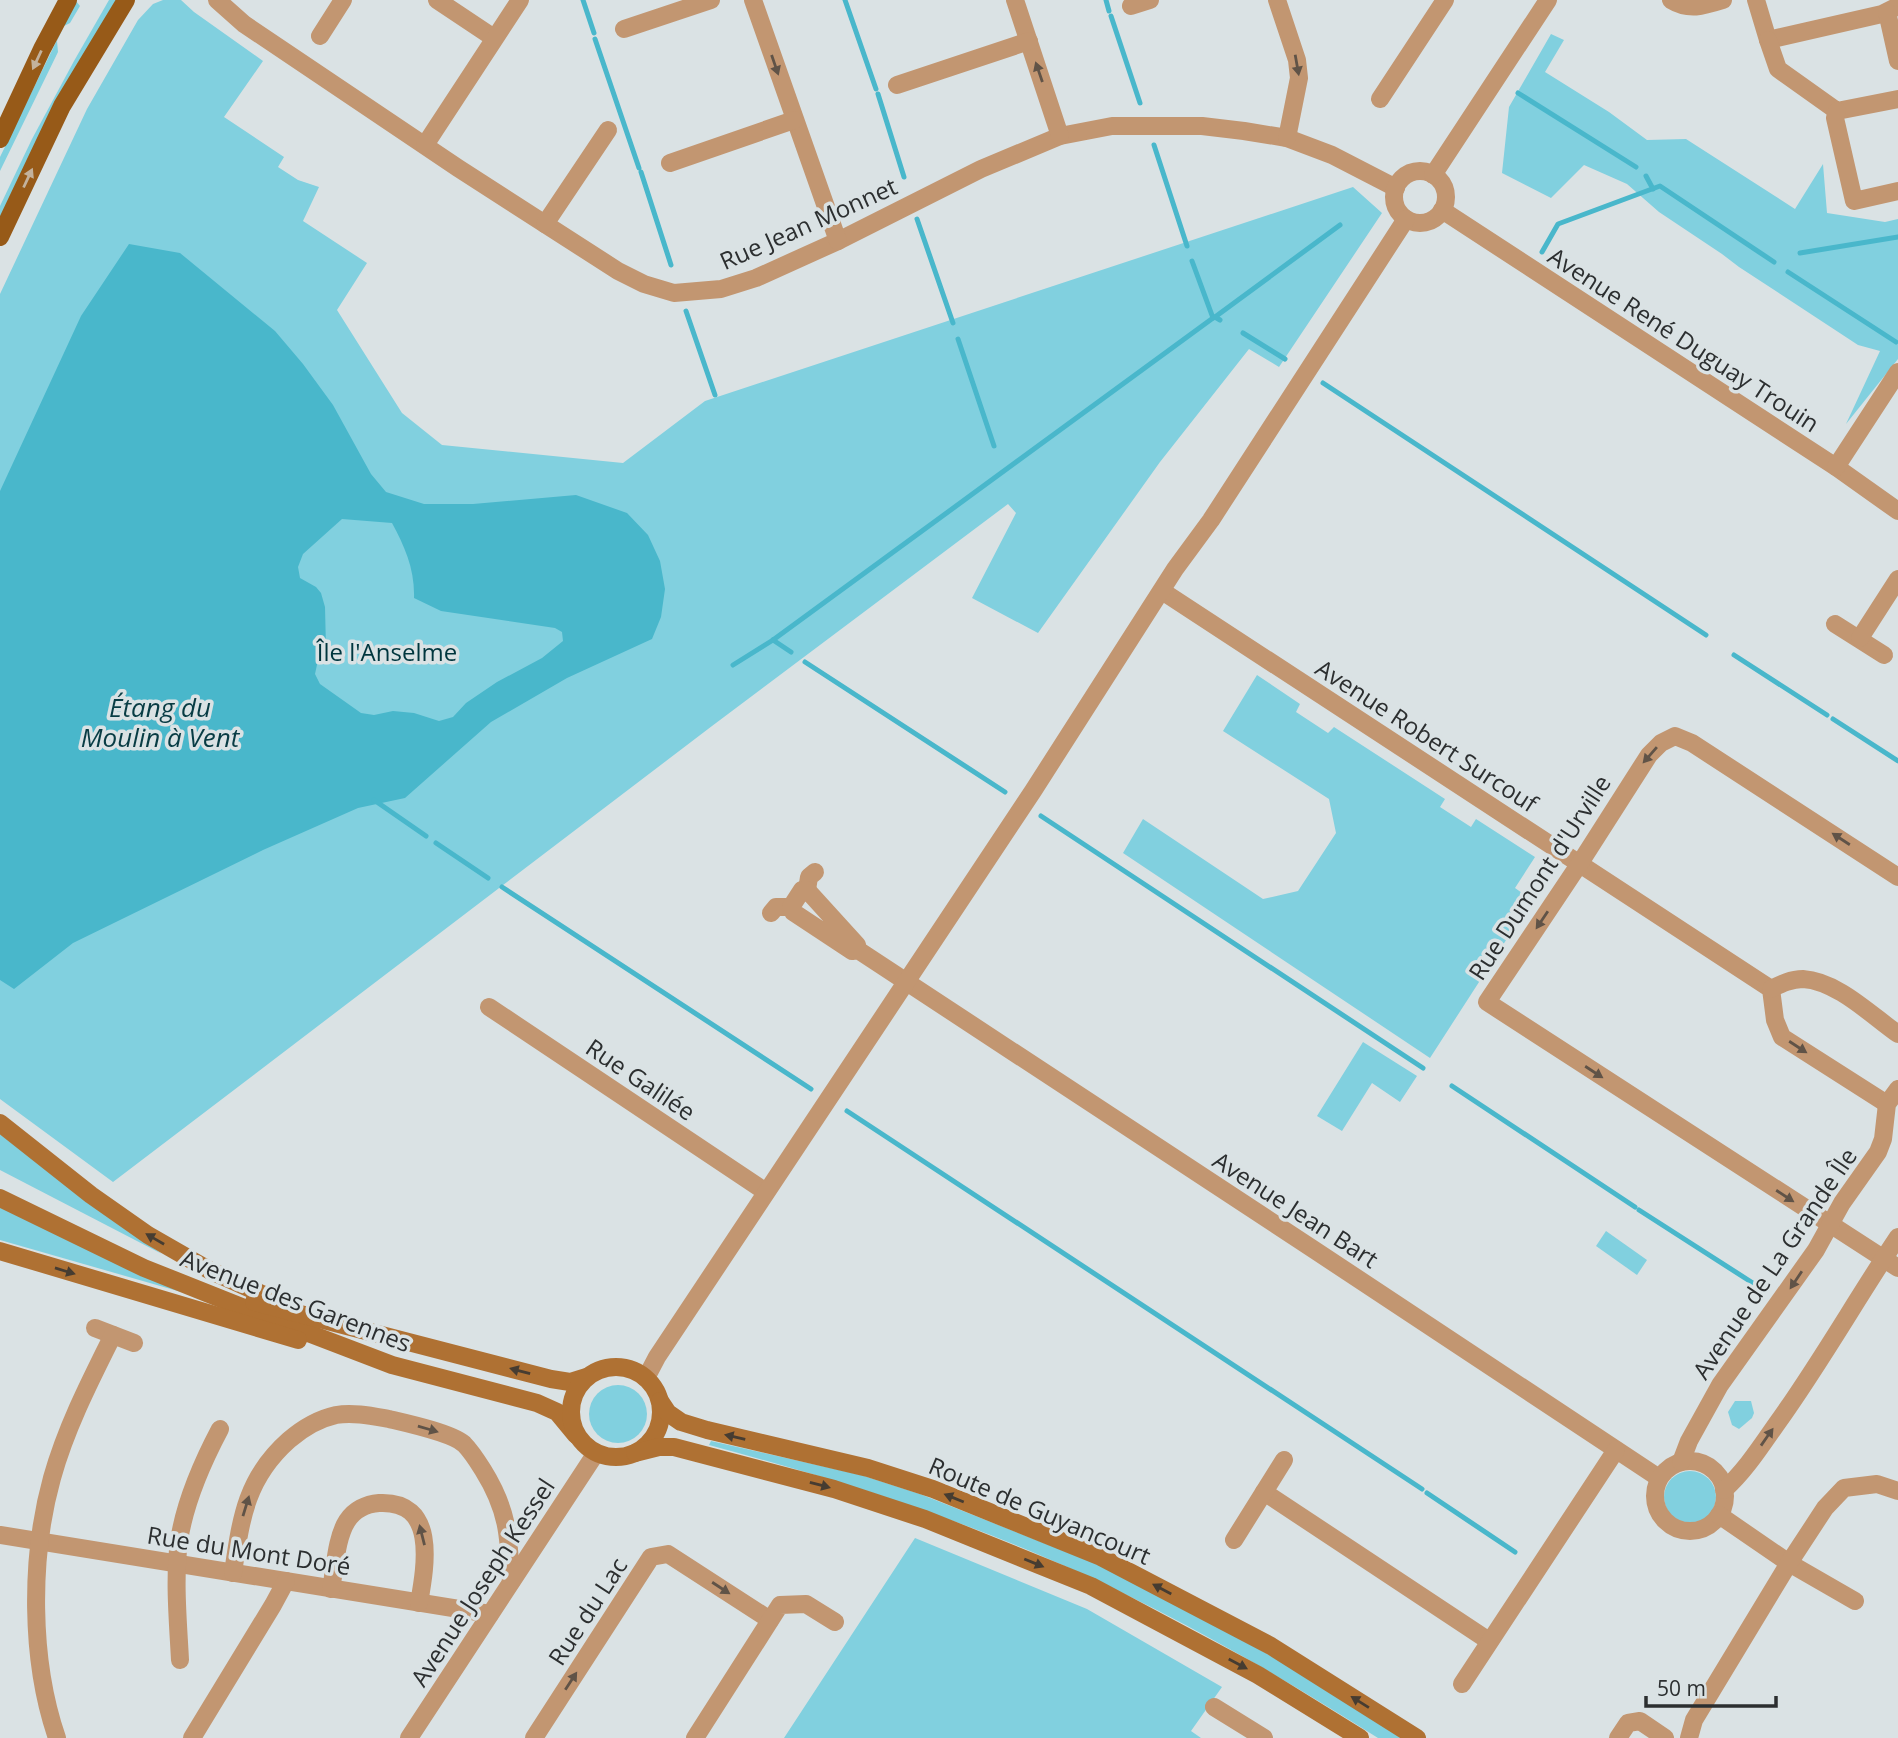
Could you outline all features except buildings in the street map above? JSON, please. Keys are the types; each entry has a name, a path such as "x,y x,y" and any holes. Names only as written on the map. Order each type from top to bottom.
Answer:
{"main road":[{"path":"0,139 68,0"},
{"path":"0,237 62,106 126,0"},
{"path":"0,1123 91,1195 148,1235 209,1270 303,1314"},
{"name":"Avenue des Garennes","path":"0,1188 172,1270 257,1303 551,1379 570,1382 586,1377"},
{"name":"Avenue des Garennes","path":"0,1198 144,1268 263,1316 392,1364 537,1403 557,1412 576,1435"},
{"path":"0,1251 331,1350 392,1364"},
{"path":"610,1366 623,1366 646,1378 655,1388 660,1401 661,1417 657,1432 648,1444 635,1453 622,1457 609,1457 585,1446 576,1435 571,1420 571,1404 576,1390 586,1377 610,1366"},
{"name":"Route de Guyancourt","path":"660,1401 668,1413 681,1422 868,1468 933,1489 1101,1557 1271,1646 1417,1738"},
{"name":"Route de Guyancourt","path":"635,1453 659,1447 674,1447 834,1489 925,1519 1091,1586 1258,1675 1360,1738"}],"street":[{"name":"Rue Jean Monnet","path":"216,0 244,24 618,271 643,284 674,293 721,289 756,278 838,241 981,169 1060,136 1112,126 1202,126 1287,138 1332,155 1396,188"},
{"path":"320,36 343,0"},
{"path":"437,0 494,38"},
{"path":"425,145 520,0"},
{"path":"624,29 711,0"},
{"path":"753,0 838,241"},
{"path":"1015,0 1060,136"},
{"path":"1132,6 1150,0"},
{"path":"1277,0 1297,60 1299,78 1287,138"},
{"path":"1433,175 1548,0"},
{"path":"1671,0 1695,8 1723,0"},
{"path":"1756,0 1778,69 1837,111 1898,99"},
{"path":"1380,99 1442,1"},
{"path":"1768,40 1893,9 1898,61"},
{"path":"897,85 1029,41"},
{"path":"1837,111 1835,118 1854,201 1898,191"},
{"path":"670,163 794,120"},
{"path":"545,224 608,130"},
{"path":"1421,171 1433,175 1444,187 1445,203 1442,210 1426,222 1406,219 1395,205 1396,188 1403,177 1409,174 1421,171"},
{"name":"Avenue René Duguay Trouin","path":"1442,210 1836,467 1898,512"},
{"path":"646,1378 657,1357 1028,799 1175,569 1211,520 1406,219"},
{"path":"1836,467 1898,372"},
{"path":"1860,638 1898,579"},
{"name":"Avenue Robert Surcouf","path":"1162,591 1771,989"},
{"path":"1835,624 1884,654"},
{"name":"Rue Dumont d'Urville","path":"1830,1225 1486,1002 1580,863 1648,755 1661,743 1675,736 1692,743 1898,877"},
{"path":"807,890 809,877 815,872"},
{"path":"791,907 802,890 807,890"},
{"path":"791,907 793,912 852,951 858,950 857,945 807,890"},
{"path":"771,913 776,907 791,907"},
{"name":"Avenue Jean Bart","path":"858,950 1659,1478"},
{"path":"1887,1104 1782,1037 1771,989 1785,982 1802,979 1833,987 1898,1034"},
{"name":"Rue Galilée","path":"489,1007 766,1192"},
{"name":"Avenue de La Grande Île","path":"1681,1462 1689,1441 1720,1385 1809,1260 1842,1203 1878,1152 1883,1139 1887,1104 1898,1089"},
{"path":"1830,1225 1891,1263"},
{"path":"1724,1490 1740,1475 1891,1263 1898,1237"},
{"path":"95,1328 134,1343"},
{"path":"57,1738 42,1685 38,1643 40,1542 52,1478 64,1442 113,1335"},
{"path":"233,1573 239,1530 248,1498 259,1474 275,1452 314,1422 337,1415 358,1414 442,1433 463,1443 493,1486 504,1510 511,1582"},
{"path":"180,1660 177,1602 179,1542 198,1475 220,1429"},
{"path":"1462,1684 1616,1450"},
{"name":"Avenue Joseph Kessel","path":"409,1738 596,1453"},
{"path":"1234,1540 1284,1460"},
{"path":"1681,1462 1704,1464 1720,1479 1724,1490 1725,1498 1719,1515 1702,1529 1681,1530 1663,1518 1657,1509 1655,1499 1659,1478 1672,1465 1681,1462"},
{"path":"1689,1738 1694,1720 1825,1508 1844,1488 1877,1484 1898,1491"},
{"path":"1264,1492 1489,1641"},
{"path":"331,1589 341,1533 348,1520 357,1510 370,1504 387,1503 403,1507 415,1516 423,1530 425,1545 419,1603"},
{"path":"1719,1515 1789,1563 1855,1601"},
{"name":"Rue du Mont Doré","path":"0,1535 491,1614"},
{"name":"Rue du Lac","path":"534,1738 651,1557 668,1554 770,1620"},
{"path":"192,1738 286,1581"},
{"path":"695,1738 780,1605 806,1604 835,1622"},
{"path":"1214,1707 1264,1738"},
{"path":"1618,1738 1628,1723 1640,1721 1665,1738"}],"green space":[{"path":"109,0 117,0 0,222 0,206 32,139"},
{"name":"Île l'Anselme","path":"163,0 181,0 263,61 224,117 284,157 278,167 298,180 319,187 303,221 367,263 337,310 402,413 442,445 623,463 705,401 1353,187 1382,213 1279,367 1249,349 1160,462 1038,633 972,598 1016,513 1008,504 113,1182 0,1099 0,294 87,109 138,20 153,4"},
{"path":"76,1 80,6 70,23 64,26 57,41 58,52 0,171 0,157"},
{"path":"1551,34 1564,40 1545,72 1609,112 1647,140 1686,139 1795,209 1823,164 1827,213 1885,222 1898,219 1898,359 1846,424 1880,351 1858,345 1739,267 1659,212 1627,184 1584,165 1551,198 1502,173 1509,107"},
{"path":"1257,675 1300,704 1296,712 1328,733 1334,727 1445,799 1440,807 1471,827 1476,819 1535,857 1515,888 1532,900 1430,1058 1123,853 1143,819 1263,899 1298,891 1336,833 1329,799 1223,731"},
{"path":"1363,1042 1417,1076 1400,1102 1372,1083 1342,1131 1317,1116"},
{"path":"0,1134 101,1212 162,1254 0,1170"},
{"path":"0,1204 223,1304 0,1240"},
{"path":"1606,1231 1647,1260 1637,1275 1596,1246"},
{"path":"618,1385 634,1390 642,1398 647,1414 642,1430 634,1438 618,1443 602,1438 594,1430 589,1414 594,1398 602,1390"},
{"path":"1735,1401 1751,1401 1754,1413 1739,1429 1732,1425 1728,1412"},
{"path":"711,1441 861,1475 920,1494 1097,1564 1257,1648 1405,1738 1378,1738 1211,1639 1125,1594 1037,1554 957,1522 875,1494 709,1445"},
{"path":"1690,1471 1700,1473 1708,1479 1714,1487 1714,1507 1708,1515 1700,1521 1690,1523 1680,1521 1672,1515 1666,1507 1664,1497 1666,1487 1672,1479 1680,1473"},
{"path":"915,1538 1087,1609 1222,1687 1191,1731 1201,1738 784,1738"}],"water":[{"name":"Étang du Moulin à Vent","path":"129,244 180,253 275,331 333,405 371,474 386,492 424,504 473,504 576,495 627,513 648,535 660,561 665,589 661,617 652,639 567,678 491,722 405,798 358,808 263,850 73,943 14,989 0,980 0,491 81,316","holes":["342,519 392,523 408,559 414,598 441,611 555,628 562,632 563,641 542,658 497,682 466,703 453,717 439,721 414,713 361,713 320,684 315,674 318,660 326,648 325,607 321,593 300,578 298,567 303,554"]}],"waterway":[{"path":"583,0 594,33"},
{"path":"845,0 876,89"},
{"path":"1106,0 1109,11"},
{"path":"1111,16 1140,103"},
{"path":"595,39 639,168"},
{"path":"1518,93 1636,167"},
{"path":"878,94 904,177"},
{"path":"1154,145 1187,246"},
{"path":"641,172 671,265"},
{"path":"1646,176 1653,189"},
{"path":"1542,252 1558,224 1660,186 1774,262"},
{"path":"917,219 953,323"},
{"path":"1215,317 1340,225"},
{"path":"1800,253 1898,237"},
{"path":"1192,261 1213,318"},
{"path":"1788,272 1896,342"},
{"path":"686,311 715,395"},
{"path":"733,665 773,640 1213,318 1220,320"},
{"path":"1243,333 1285,359"},
{"path":"958,339 994,446"},
{"path":"1323,383 1706,635"},
{"path":"773,640 791,652"},
{"path":"1734,655 1827,715"},
{"path":"805,662 1005,792"},
{"path":"1833,719 1898,761"},
{"path":"374,800 426,836"},
{"path":"1041,816 1423,1068"},
{"path":"436,843 488,878"},
{"path":"502,887 811,1089"},
{"path":"1452,1086 1635,1207"},
{"path":"847,1111 1422,1489"},
{"path":"1639,1210 1759,1287"},
{"path":"1427,1493 1515,1552"}]}
